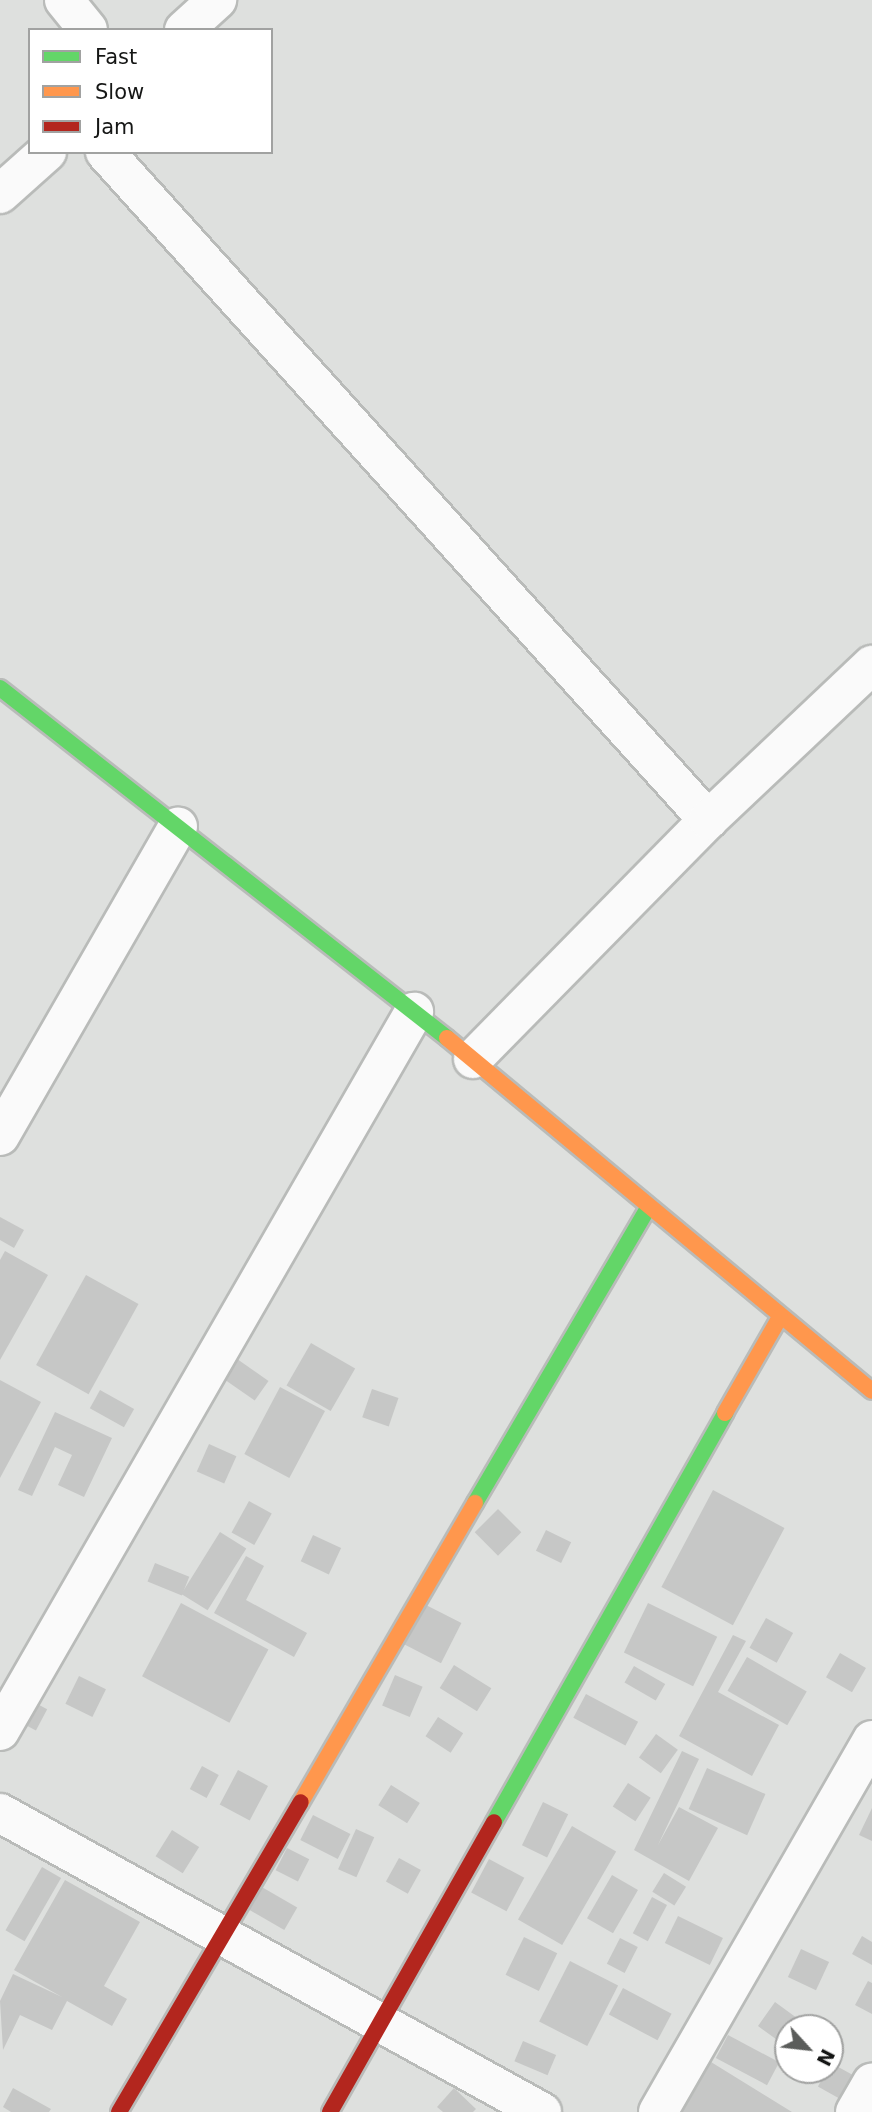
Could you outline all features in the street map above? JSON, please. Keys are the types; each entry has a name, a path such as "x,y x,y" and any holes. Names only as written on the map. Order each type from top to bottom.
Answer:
{"street":[{"path":"64,0 86,28"},
{"path":"186,28 217,0"},
{"path":"0,194 45,154"},
{"path":"106,154 708,820"},
{"path":"473,1059 708,820 872,665"},
{"path":"0,688 473,1059 872,1391"},
{"path":"0,1136 178,827"},
{"path":"0,1731 414,1012"},
{"path":"119,2112 649,1207"},
{"path":"330,2112 780,1317"},
{"path":"658,2112 872,1740"},
{"path":"0,1813 223,1934 378,2024 542,2112"},
{"path":"855,2112 872,2082"}],"building":[{"path":"0,1217 24,1230 14,1248 0,1240"},
{"path":"5,1251 48,1275 0,1360 0,1260"},
{"path":"86,1275 138,1304 89,1394 36,1365"},
{"path":"311,1343 355,1368 331,1411 286,1385"},
{"path":"230,1354 269,1381 255,1401 216,1374"},
{"path":"0,1380 41,1402 0,1478"},
{"path":"280,1387 325,1411 289,1478 244,1454"},
{"path":"372,1389 398,1398 389,1426 362,1417"},
{"path":"100,1390 134,1409 124,1427 90,1408"},
{"path":"55,1412 112,1438 84,1497 58,1485 72,1455 55,1447 32,1496 18,1490"},
{"path":"209,1444 236,1456 224,1484 197,1471"},
{"path":"713,1490 785,1528 733,1625 661,1587"},
{"path":"249,1501 272,1514 254,1545 232,1532"},
{"path":"498,1509 521,1532 498,1556 475,1532"},
{"path":"546,1530 571,1542 561,1563 536,1551"},
{"path":"220,1532 246,1548 208,1610 181,1594"},
{"path":"313,1535 341,1548 329,1574 301,1561"},
{"path":"246,1556 264,1566 246,1600 307,1633 294,1657 214,1613"},
{"path":"155,1563 189,1577 182,1595 148,1582"},
{"path":"181,1603 268,1649 229,1723 142,1676"},
{"path":"648,1603 717,1637 693,1686 624,1652"},
{"path":"424,1604 461,1623 441,1663 404,1644"},
{"path":"766,1618 793,1633 777,1663 750,1648"},
{"path":"733,1635 746,1641 718,1692 779,1725 752,1776 679,1736"},
{"path":"840,1653 866,1668 852,1692 826,1677"},
{"path":"747,1657 807,1692 787,1725 728,1691"},
{"path":"454,1665 491,1688 477,1711 440,1688"},
{"path":"634,1666 665,1684 656,1700 624,1682"},
{"path":"395,1675 423,1687 410,1717 382,1705"},
{"path":"79,1676 106,1689 92,1717 65,1704"},
{"path":"586,1694 638,1722 625,1746 573,1718"},
{"path":"26,1698 47,1709 36,1730 15,1719"},
{"path":"438,1717 463,1733 451,1753 425,1736"},
{"path":"656,1734 678,1750 661,1773 639,1757"},
{"path":"682,1751 699,1759 658,1845 679,1807 718,1828 689,1881 634,1850"},
{"path":"202,1766 219,1775 207,1798 190,1789"},
{"path":"707,1768 765,1794 747,1835 689,1809"},
{"path":"238,1770 268,1786 250,1820 220,1804"},
{"path":"628,1783 651,1798 635,1821 613,1806"},
{"path":"391,1785 420,1803 407,1823 378,1805"},
{"path":"543,1802 568,1814 547,1857 522,1845"},
{"path":"872,1808 872,1841 859,1835"},
{"path":"313,1815 350,1834 338,1859 300,1840"},
{"path":"572,1826 616,1852 562,1945 518,1920"},
{"path":"356,1829 374,1837 356,1877 338,1869"},
{"path":"172,1830 199,1847 183,1873 156,1856"},
{"path":"287,1848 309,1859 298,1882 276,1870"},
{"path":"399,1858 421,1870 408,1894 386,1882"},
{"path":"489,1859 524,1878 506,1911 471,1893"},
{"path":"42,1867 61,1878 25,1941 6,1930"},
{"path":"664,1873 686,1887 674,1905 652,1892"},
{"path":"612,1875 638,1890 613,1933 587,1918"},
{"path":"65,1880 140,1922 104,1986 127,1999 112,2026 67,2001 52,2030 20,2015 3,2050 0,2001 13,1974 62,1997 14,1970"},
{"path":"260,1886 297,1908 284,1930 247,1909"},
{"path":"652,1897 667,1905 648,1941 633,1933"},
{"path":"678,1916 723,1938 710,1965 665,1943"},
{"path":"862,1936 872,1942 872,1965 852,1954"},
{"path":"524,1937 557,1953 539,1991 506,1975"},
{"path":"620,1938 638,1947 625,1973 607,1964"},
{"path":"801,1949 829,1962 816,1990 788,1977"},
{"path":"570,1961 618,1986 587,2046 539,2022"},
{"path":"868,1981 872,1983 872,2014 855,2005"},
{"path":"623,1988 672,2014 657,2040 609,2014"},
{"path":"775,2002 791,2014 774,2014 774,2038 758,2026"},
{"path":"728,2035 774,2059 774,2072 767,2085 716,2058"},
{"path":"523,2041 556,2055 548,2075 514,2061"},
{"path":"711,2062 792,2112 673,2112 684,2095 689,2098"},
{"path":"844,2070 854,2076 841,2099 818,2087 819,2084 844,2084"},
{"path":"13,2088 51,2109 49,2112 11,2112 3,2107"},
{"path":"454,2088 476,2109 473,2112 443,2112 437,2107"}],"traffic: fast":[{"path":"0,688 447,1038"},
{"path":"475,1503 649,1207"},
{"path":"494,1822 725,1413"}],"traffic: slow":[{"path":"447,1038 872,1391"},
{"path":"725,1413 780,1317"},
{"path":"301,1802 475,1503"}],"traffic: jam":[{"path":"119,2112 301,1802"},
{"path":"330,2112 494,1822"}]}
